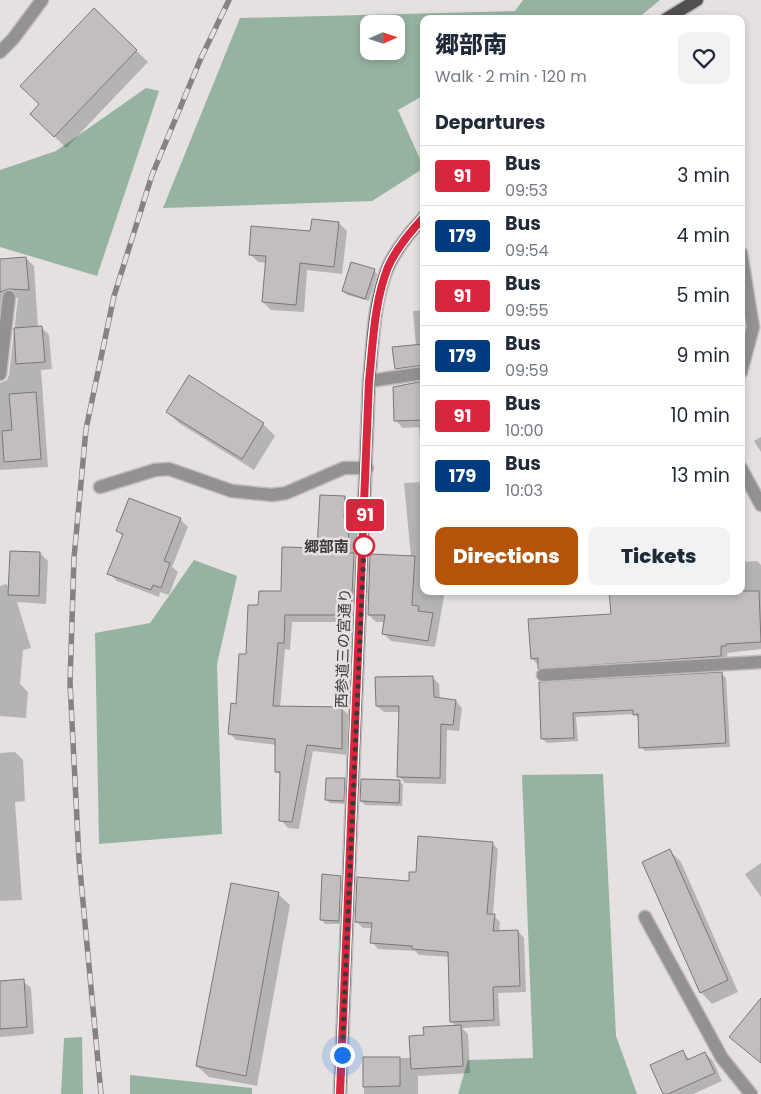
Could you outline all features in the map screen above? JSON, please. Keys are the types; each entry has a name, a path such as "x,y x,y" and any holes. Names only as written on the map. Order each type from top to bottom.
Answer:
{"main road":[{"path":"673,15 697,0"},
{"name":"西参道三の宮通り","path":"340,1094 367,468 369,381 377,311 388,267 408,235 420,222"}],"street":[{"path":"0,52 13,39 42,0"},
{"path":"0,374 9,298"},
{"path":"745,303 747,328 745,343"},
{"path":"369,381 420,374"},
{"path":"100,487 155,470 169,470 232,491 272,495 286,494 344,468 367,468"},
{"path":"745,475 761,505"},
{"path":"543,675 761,662"},
{"path":"645,916 722,1058 752,1094"}],"green space":[{"path":"523,0 660,0 642,15 420,15 420,97 398,110 420,159 420,171 372,201 163,208 240,18 515,11"},
{"path":"146,88 159,91 97,276 0,247 0,170 56,151"},
{"path":"194,560 237,576 217,664 222,834 99,844 95,633 150,623"},
{"path":"603,774 616,1036 637,1094 458,1094 468,1060 533,1058 522,775"},
{"path":"82,1037 83,1094 61,1094 64,1038"},
{"path":"130,1075 252,1088 252,1094 130,1094"}],"building":[{"path":"94,8 137,50 54,137 30,114 39,104 20,86"},
{"path":"312,219 339,222 334,267 300,263 296,305 262,302 266,256 249,255 251,226 310,231"},
{"path":"26,257 29,290 9,289 0,292 0,259"},
{"path":"351,262 375,269 365,299 342,291"},
{"path":"42,326 45,362 16,364 14,328"},
{"path":"420,344 420,366 395,369 392,347"},
{"path":"189,375 264,423 242,459 166,412"},
{"path":"420,382 420,420 394,421 393,387"},
{"path":"36,392 41,459 4,462 2,431 12,430 9,394"},
{"path":"320,495 345,496 344,518 349,518 348,553 354,553 351,615 285,615 284,643 278,643 273,706 342,707 342,749 307,745 292,822 279,821 280,772 275,772 275,739 228,734 231,703 236,704 239,654 246,654 248,605 258,605 259,591 281,591 282,547 317,548"},
{"path":"129,498 181,518 164,561 170,563 161,588 153,585 151,590 107,574 123,534 116,531"},
{"path":"10,551 40,552 39,596 8,595"},
{"path":"370,554 415,556 412,605 419,606 418,611 433,613 428,641 382,634 385,615 368,615"},
{"path":"745,591 759,591 761,642 726,644 726,646 721,646 721,656 538,669 538,658 531,659 528,619 611,614 609,595 745,595"},
{"path":"722,672 726,743 639,748 638,714 633,715 633,710 573,713 574,738 541,739 539,682"},
{"path":"433,676 434,697 456,700 453,725 441,724 440,778 397,777 399,706 376,706 375,677"},
{"path":"326,778 345,778 344,801 325,800"},
{"path":"361,779 400,780 399,803 360,801"},
{"path":"418,836 493,842 487,914 495,914 493,931 518,930 520,986 493,987 494,1020 450,1022 448,952 412,949 412,946 370,943 372,923 355,922 357,877 409,881 409,872 416,872"},
{"path":"670,849 728,980 700,993 642,862"},
{"path":"322,874 341,876 339,921 320,920"},
{"path":"231,883 279,892 246,1076 196,1066"},
{"path":"24,979 27,1027 0,1029 0,981"},
{"path":"761,998 761,1063 729,1037"},
{"path":"461,1025 463,1066 411,1069 409,1036 424,1035 423,1027"},
{"path":"683,1050 687,1060 705,1052 715,1073 668,1094 663,1094 650,1065"},
{"path":"363,1057 400,1057 400,1086 363,1087"}],"railway":[{"path":"101,1094 79,859 70,683 74,558 86,429 114,296 152,175 201,58 229,0"}],"bus line":[{"name":"91","path":"340,1094 369,381 377,311 388,267 408,235 420,222"}],"place":[{"name":"郷部南","path":"364,546"}],"route":[{"path":"342,1055 364,546"}]}
